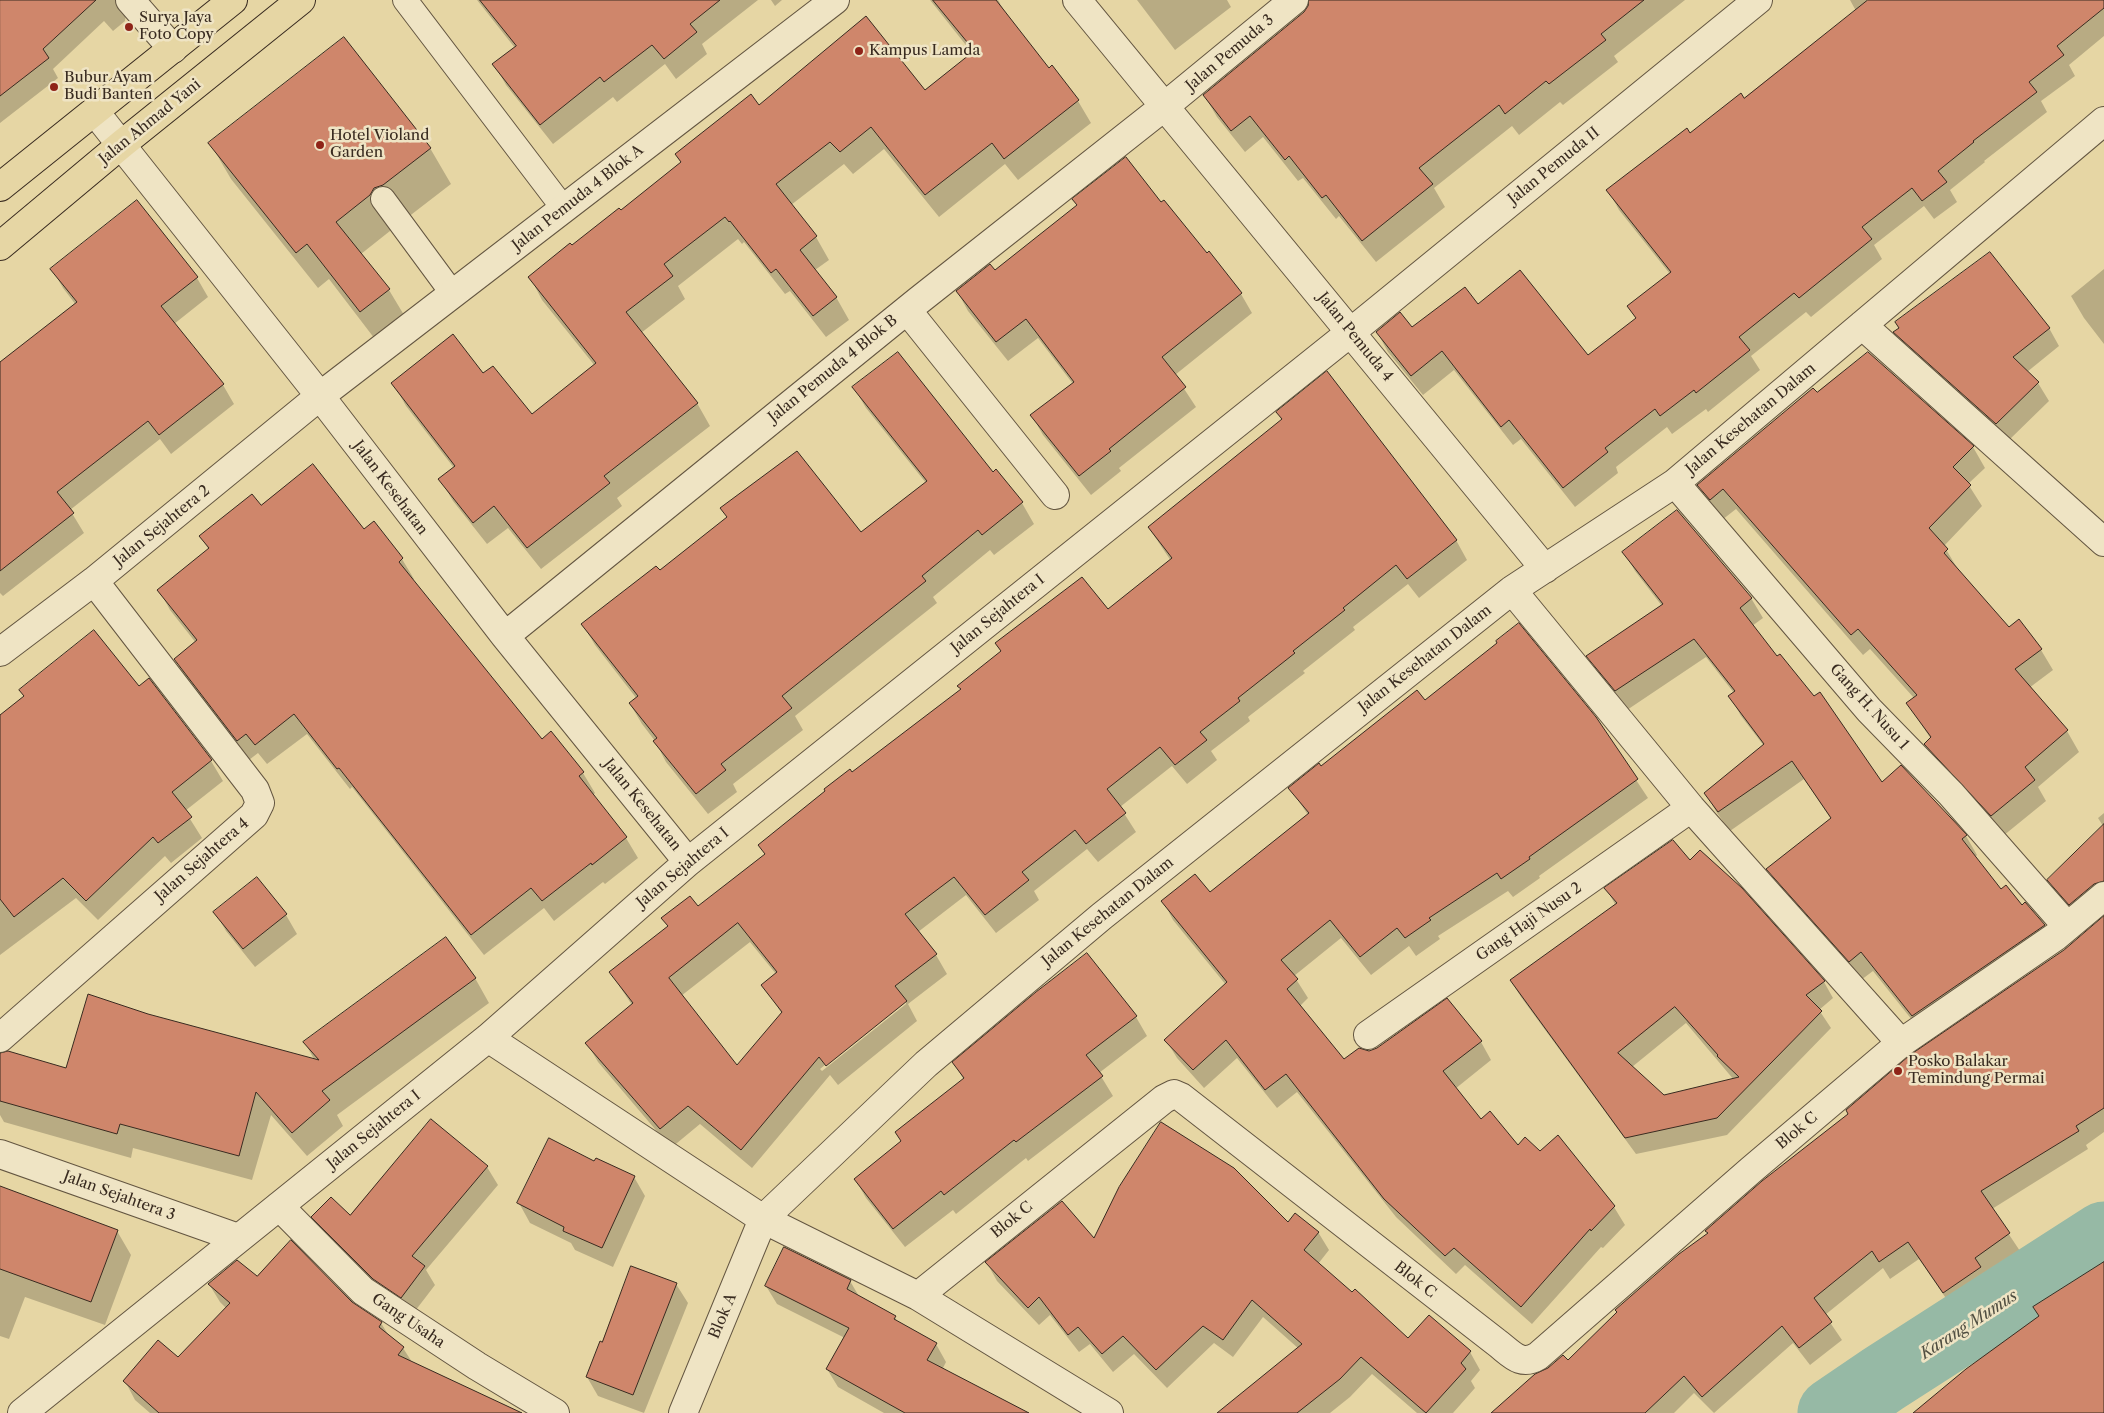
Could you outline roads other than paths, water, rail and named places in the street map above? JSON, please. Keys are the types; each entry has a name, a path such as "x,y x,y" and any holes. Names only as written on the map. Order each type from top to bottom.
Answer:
{"main road":[{"path":"0,187 233,0"},
{"name":"Jalan Ahmad Yani","path":"0,246 122,144 301,0"}],"street":[{"path":"130,0 173,49"},
{"name":"Jalan Pemuda 4 Blok A","path":"320,396 835,0"},
{"name":"Jalan Pemuda 4","path":"1077,0 1545,569"},
{"name":"Jalan Pemuda 3","path":"1165,106 1294,0"},
{"name":"Jalan Pemuda II","path":"1351,332 1758,0"},
{"name":"Jalan Pemuda 4 Blok B","path":"504,636 907,310 1165,106"},
{"name":"Jalan Kesehatan","path":"95,112 320,396 504,636 688,862"},
{"name":"Jalan Kesehatan Dalam","path":"764,1219 926,1064 1102,916 1512,590 1675,483 2104,121"},
{"path":"907,310 1055,495"},
{"path":"1862,325 2104,542"},
{"name":"Jalan Sejahtera I","path":"22,1413 488,1038 688,862 1351,332"},
{"name":"Jalan Sejahtera 2","path":"0,652 94,581 320,396"},
{"name":"Gang H. Nusu 1","path":"1675,483 1869,710 1951,794 2067,926"},
{"name":"Jalan Sejahtera 4","path":"0,1038 254,815 260,803 255,790 94,581"},
{"path":"1512,590 1691,808 1900,1043 2054,937 2104,896"},
{"name":"Gang Haji Nusu 2","path":"1368,1035 1691,808"},
{"path":"488,1038 764,1219 918,1296 1109,1413"},
{"name":"Blok C","path":"918,1296 1164,1099 1174,1094 1181,1097 1496,1342 1522,1361 1529,1361 1538,1356 1900,1043"},
{"name":"Jalan Sejahtera 3","path":"0,1154 238,1238"},
{"name":"Gang Usaha","path":"279,1206 363,1291 477,1366 555,1413"},
{"name":"Blok A","path":"683,1413 764,1219"}],"lane":[{"path":"405,0 564,208"},
{"path":"383,199 453,294"}],"waterway":[{"name":"Karang Mumus","path":"1833,1413 2104,1237"}],"place":[{"name":"Surya Jaya Foto Copy","path":"129,27"},
{"name":"Kampus Lamda","path":"859,51"},
{"name":"Bubur Ayam Budi Banten","path":"54,87"},
{"name":"Hotel Violand Garden","path":"320,145"},
{"name":"Posko Balakar Temindung Permai","path":"1898,1071"}]}
